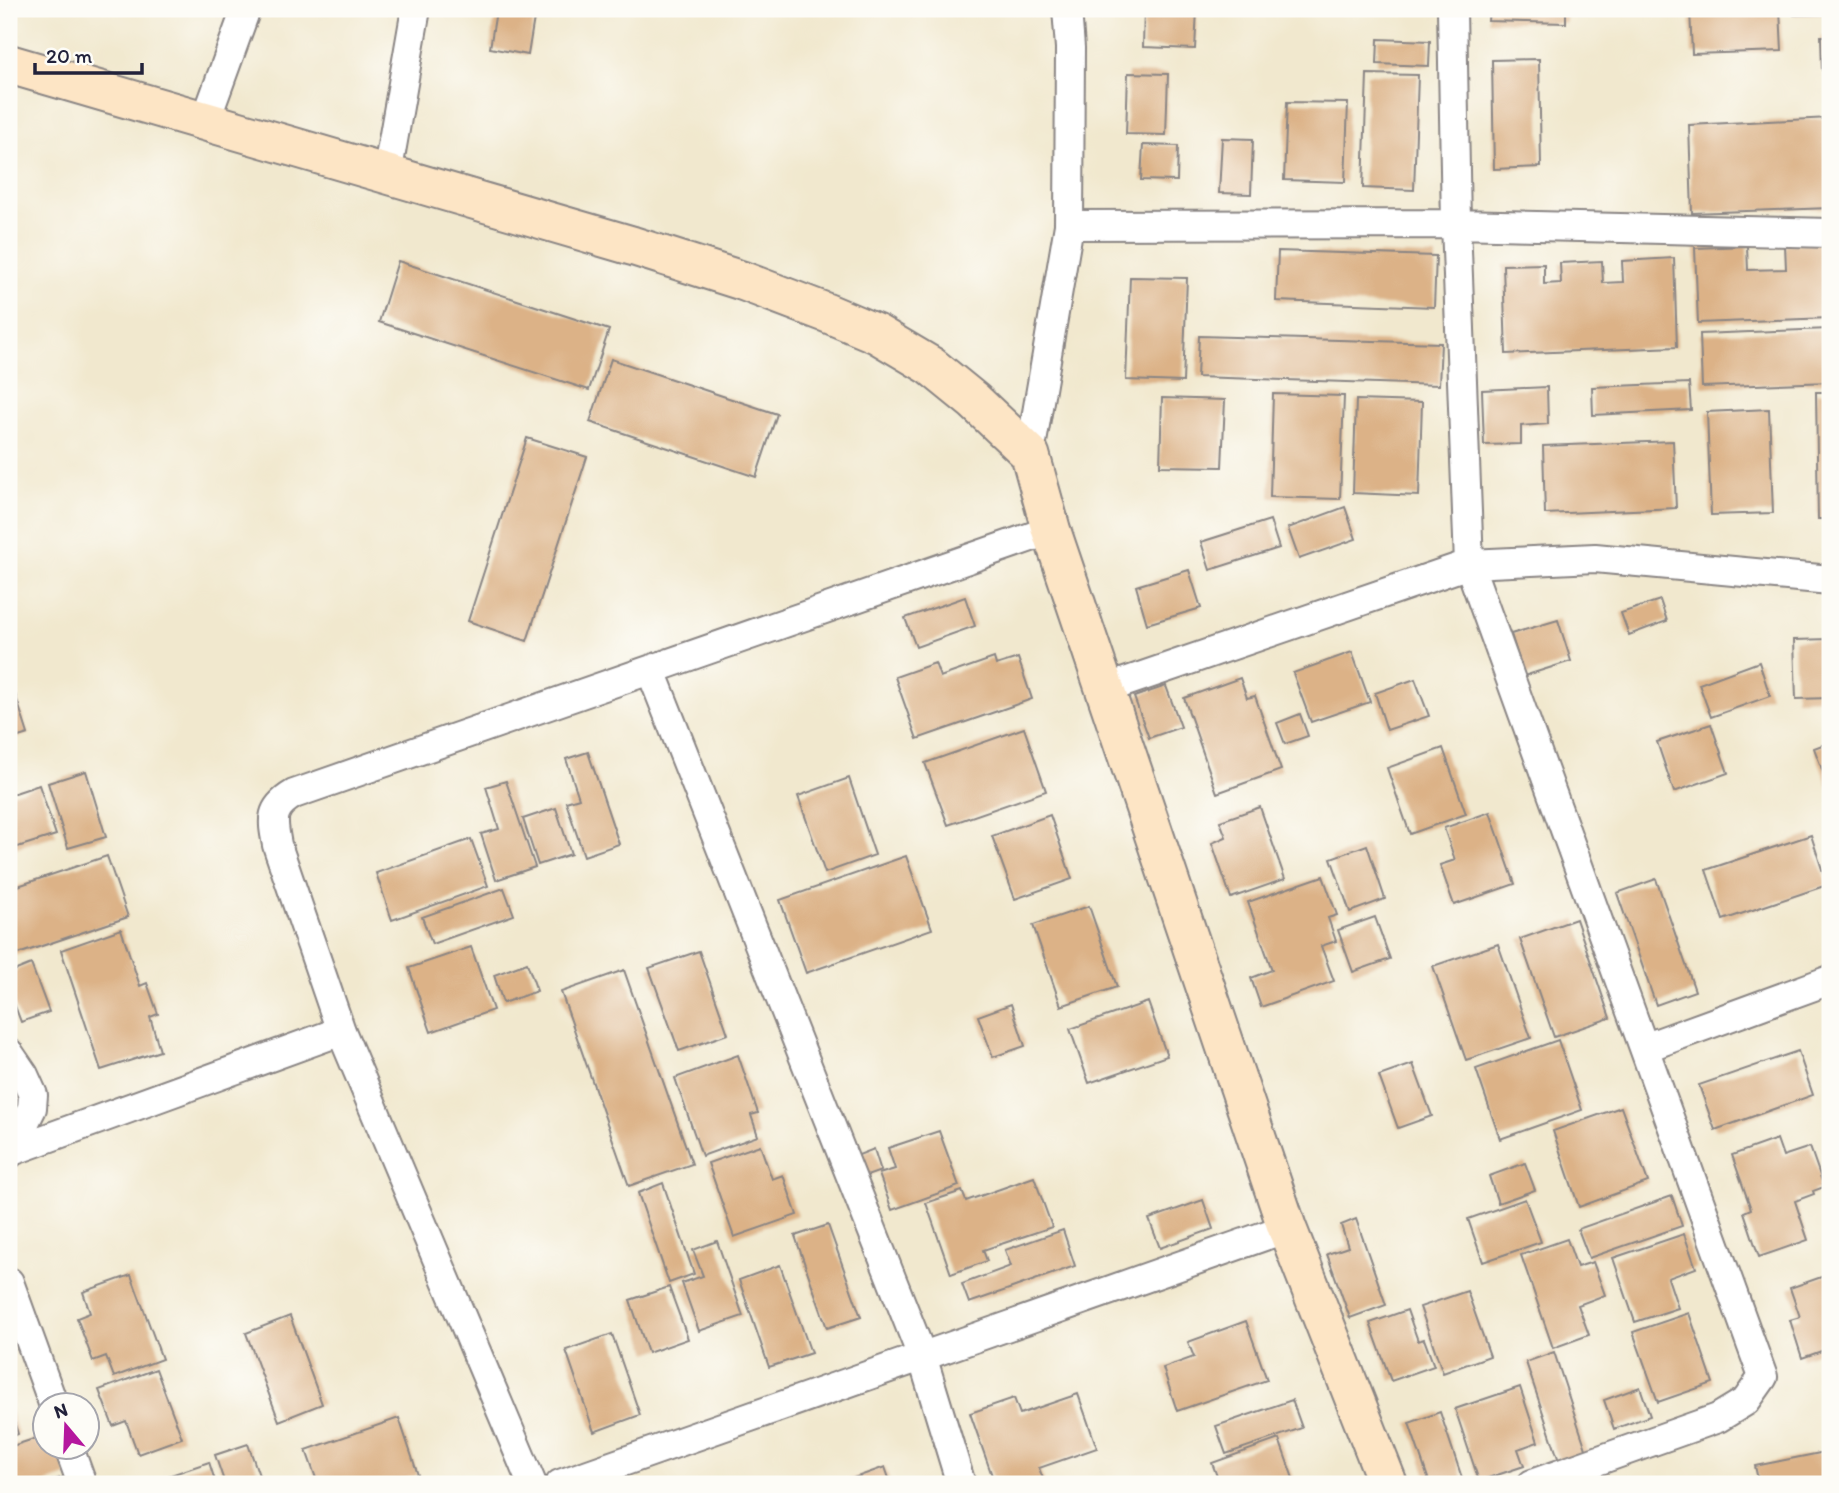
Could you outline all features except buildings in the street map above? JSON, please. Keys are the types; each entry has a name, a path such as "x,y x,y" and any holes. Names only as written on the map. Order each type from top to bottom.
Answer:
{"street":[{"path":"205,122 246,9"},
{"path":"387,175 416,9"},
{"path":"1067,9 1070,48 1069,225 1030,454 1051,530 1287,1227 1388,1484"},
{"path":"1452,9 1456,224 1469,564 1763,1377 1746,1401 1718,1418 1532,1484"},
{"path":"9,64 743,281 877,334 930,366 974,401 1030,454"},
{"path":"1069,225 1456,224 1830,233"},
{"path":"532,1484 341,1031 277,845 273,825 275,811 281,802 294,794 1051,530"},
{"path":"1105,689 1469,564 1595,558 1830,580"},
{"path":"652,671 922,1356 961,1484"},
{"path":"1644,1048 1830,980"},
{"path":"10,1153 341,1031"},
{"path":"9,1053 24,1075 33,1095 32,1108 10,1153"},
{"path":"561,1484 1287,1227"},
{"path":"9,1282 49,1392"},
{"path":"74,1462 82,1484"}]}
